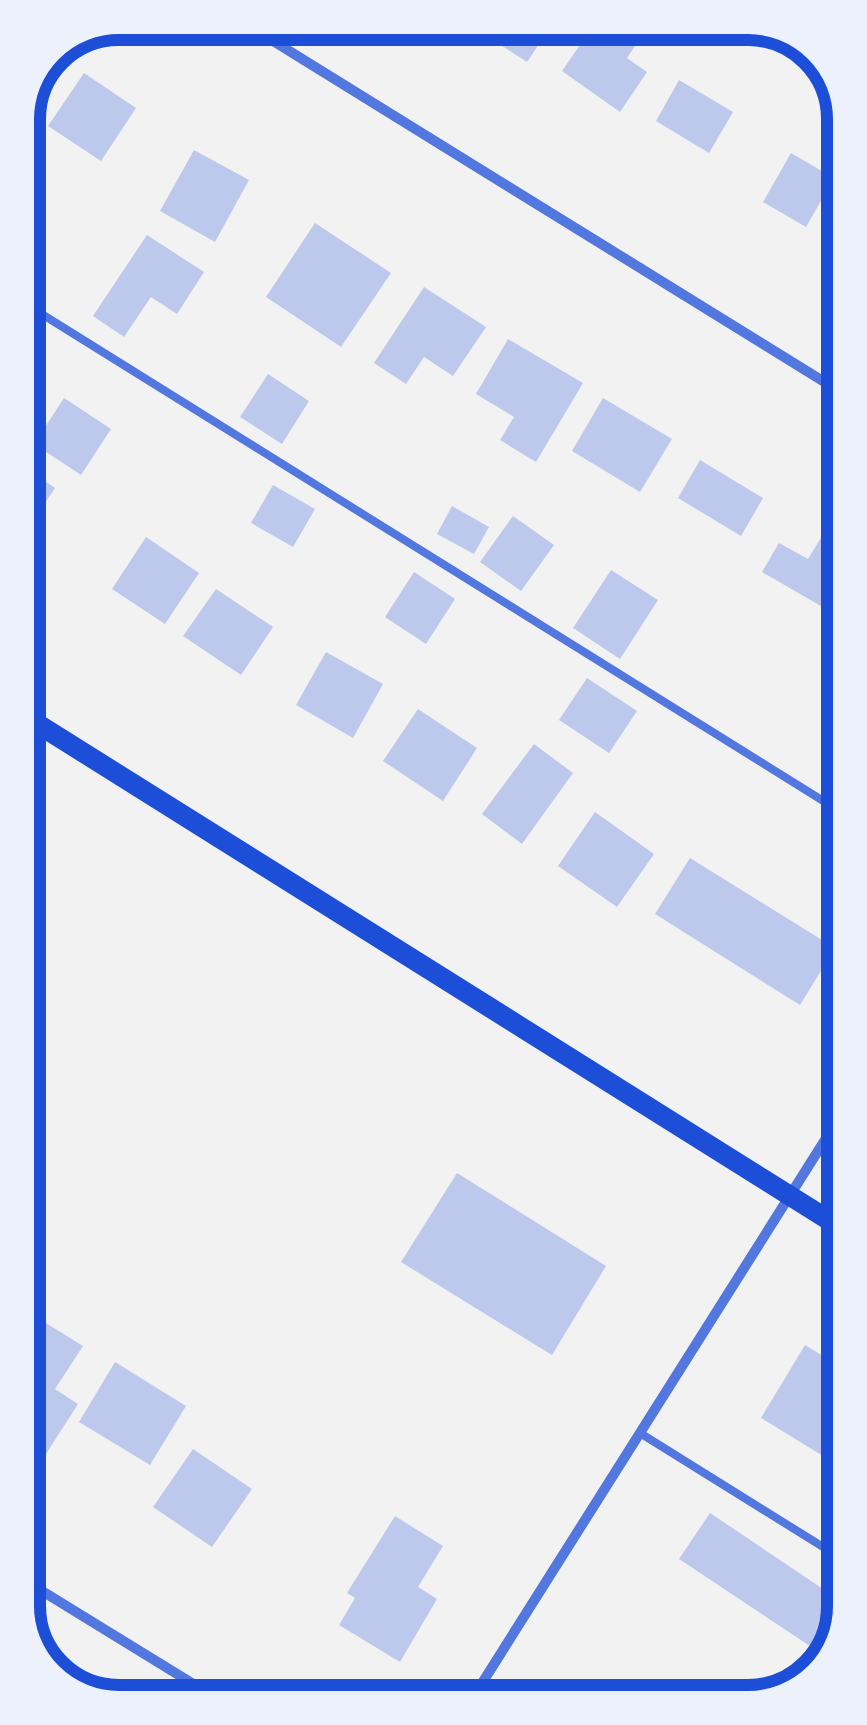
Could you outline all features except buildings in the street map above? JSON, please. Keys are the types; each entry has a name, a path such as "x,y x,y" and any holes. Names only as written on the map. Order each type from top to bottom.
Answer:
{"main road":[{"path":"40,725 827,1219"}],"street":[{"path":"273,40 827,384"},
{"path":"480,1685 827,1137"},
{"path":"40,1590 196,1685"}],"lane":[{"path":"40,314 827,803"},
{"path":"640,1433 827,1549"}]}
